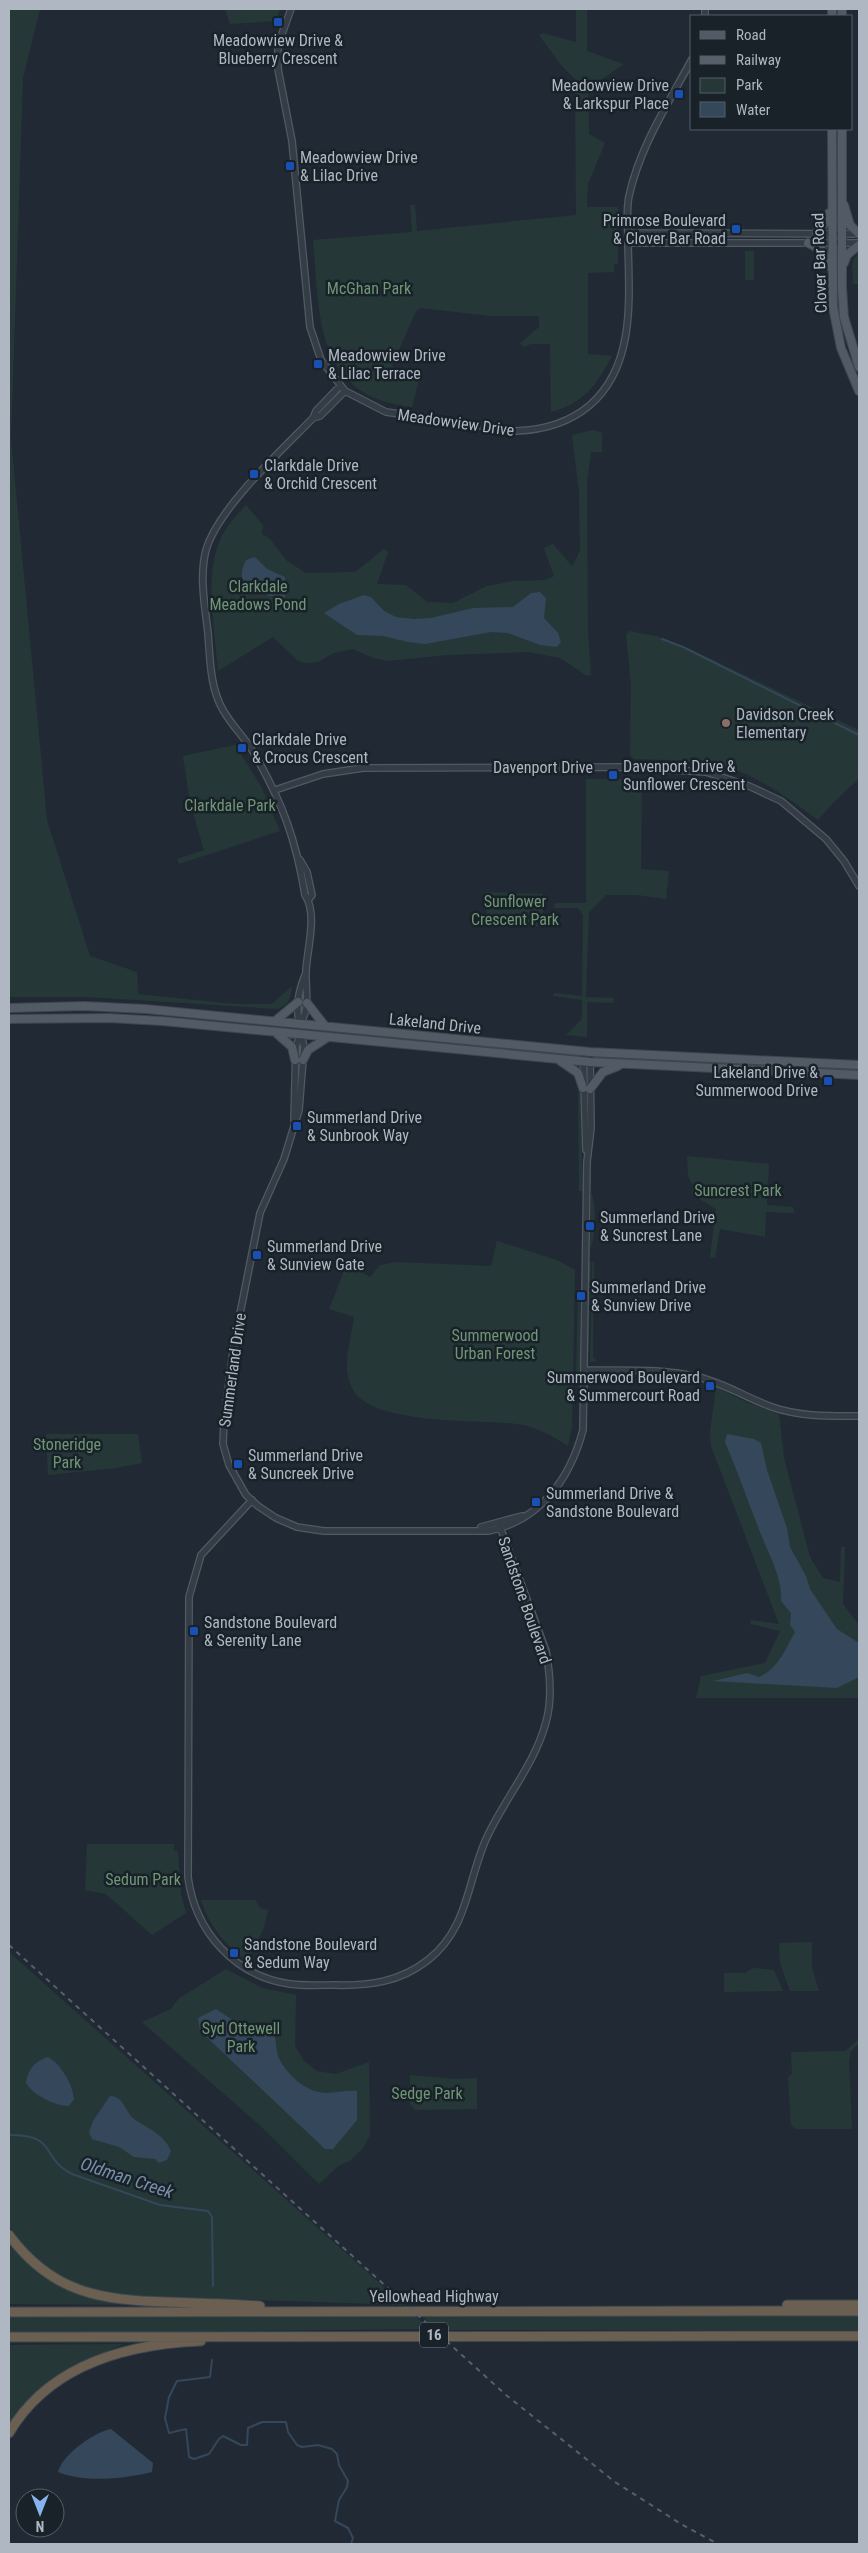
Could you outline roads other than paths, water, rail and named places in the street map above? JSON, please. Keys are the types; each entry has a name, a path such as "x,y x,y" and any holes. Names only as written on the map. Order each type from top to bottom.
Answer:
{"highway":[{"path":"9,2235 25,2255 48,2274 70,2287 98,2296 136,2301 363,2312"},
{"path":"702,2311 788,2305 859,2305"},
{"name":"Yellowhead Highway","path":"9,2311 859,2312"},
{"path":"9,2433 26,2410 48,2388 82,2367 109,2355 160,2345 253,2340 260,2335"},
{"name":"16","path":"9,2337 260,2335 859,2336"}],"main road":[{"name":"Clover Bar Road","path":"832,130 832,271 836,327 841,348 859,391"},
{"name":"Clover Bar Road","path":"842,130 842,272 844,316 859,367"},
{"path":"842,198 850,225 859,234"},
{"path":"816,233 826,222 831,206"},
{"path":"808,243 822,250 832,271"},
{"path":"842,272 846,255 859,244"},
{"path":"274,1022 303,1002 325,1026 301,1034 296,1025"},
{"path":"9,1004 32,1006"},
{"name":"Lakeland Drive","path":"9,1008 32,1006 116,1007 587,1052 858,1065"},
{"name":"Lakeland Drive","path":"9,1019 118,1018 587,1062 858,1075"},
{"path":"275,1032 296,1025 328,1037"},
{"path":"275,1032 292,1047 299,1060 308,1050 328,1037"},
{"path":"555,1058 578,1073 586,1088 603,1072 626,1064"}],"street":[{"name":"Meadowview Drive","path":"291,9 278,45 278,69 292,141 309,320 321,360 345,391 386,412 516,431 535,430 572,418 584,410 608,388 620,364 627,331 628,199 637,164 655,125 690,63"},
{"path":"628,233 859,234"},
{"path":"628,243 859,244"},
{"path":"296,1025 303,1002 300,988 306,973 311,922 309,899 305,895 300,860 284,809 254,752 223,710 217,696 212,674 203,572 209,543 228,510 340,386"},
{"path":"313,418 320,416 345,391"},
{"name":"Davenport Drive","path":"275,790 323,774 363,768 647,768 706,772 750,786 781,801 826,839 844,861 859,886"},
{"name":"Summerland Drive","path":"301,1034 304,1047 299,1060 299,1110 284,1159 258,1220 226,1395 223,1444 229,1465 252,1500 276,1518 297,1527 324,1531 468,1529 488,1531 500,1526"},
{"path":"500,1526 531,1512 550,1497 572,1464 583,1430 587,1162 591,1128 586,1088 587,1052"},
{"path":"584,1370 650,1370 684,1374 715,1382 772,1407 798,1414 859,1416"},
{"name":"Sandstone Boulevard","path":"252,1500 201,1555 195,1569 189,1597 188,1744 190,1887 198,1914 217,1945 248,1970 289,1984 373,1984 400,1977 417,1968 441,1948 462,1917 488,1835 537,1747 548,1713 549,1670 546,1651 500,1526"}],"water":[{"path":"255,557 267,569 285,577 285,597 281,599 265,594 250,588 245,583 242,577 242,569 246,560"},
{"path":"540,592 546,598 544,618 558,633 561,642 557,647 540,645 508,633 491,632 425,644 383,636 357,635 324,613 339,604 364,595 371,597 384,611 396,617 431,618 473,608 513,607 531,593"},
{"path":"727,1434 754,1439 761,1443 767,1470 787,1528 790,1547 806,1576 810,1589 837,1629 859,1643 859,1677 837,1688 713,1681 747,1673 759,1677 766,1674 776,1664 795,1632 790,1625 791,1613 781,1601 780,1584 774,1566 725,1442"},
{"path":"216,2009 234,2021 274,2033 278,2056 281,2062 291,2075 304,2086 311,2090 326,2093 357,2091 357,2120 333,2149 325,2149 200,2031 198,2018"},
{"path":"48,2057 62,2070 69,2081 74,2099 69,2106 63,2106 45,2099 34,2092 26,2083 28,2074 33,2066"},
{"path":"110,2096 121,2101 134,2119 164,2140 171,2151 167,2160 159,2163 155,2159 134,2157 119,2147 92,2139 89,2132 93,2121"},
{"path":"111,2429 153,2463 152,2472 129,2477 92,2479 58,2472 72,2451 96,2434"}],"waterway":[{"path":"662,639 683,647 859,735"},
{"name":"Oldman Creek","path":"9,2135 25,2136 42,2143 55,2161 72,2174 160,2205 208,2211 212,2217 213,2286"},
{"name":"Oldman Creek","path":"212,2360 210,2377 177,2381 169,2397 165,2418 169,2433 186,2429 189,2457 194,2459 209,2454 223,2436 241,2445 247,2445 248,2428 262,2422 286,2422 288,2432 297,2445 302,2447 318,2445 332,2449 337,2454 339,2465 348,2481 347,2487 339,2500 335,2521 348,2528 353,2538 351,2544"}],"railway":[{"path":"9,1945 506,2395 615,2482 681,2524 718,2544"}],"place":[{"name":"Meadowview Drive & Blueberry Crescent","path":"278,22"},
{"name":"Meadowview Drive & Larkspur Place","path":"679,94"},
{"name":"Meadowview Drive & Lilac Drive","path":"290,166"},
{"name":"Primrose Boulevard & Clover Bar Road","path":"736,229"},
{"name":"Meadowview Drive & Lilac Terrace","path":"318,364"},
{"name":"Clarkdale Drive & Orchid Crescent","path":"254,474"},
{"name":"Davidson Creek Elementary","path":"726,723"},
{"name":"Clarkdale Drive & Crocus Crescent","path":"242,748"},
{"name":"Davenport Drive & Sunflower Crescent","path":"613,775"},
{"name":"Lakeland Drive & Summerwood Drive","path":"828,1081"},
{"name":"Summerland Drive & Sunbrook Way","path":"297,1126"},
{"name":"Summerland Drive & Suncrest Lane","path":"590,1226"},
{"name":"Summerland Drive & Sunview Gate","path":"257,1255"},
{"name":"Summerland Drive & Sunview Drive","path":"581,1296"},
{"name":"Summerwood Boulevard & Summercourt Road","path":"710,1386"},
{"name":"Summerland Drive & Suncreek Drive","path":"238,1464"},
{"name":"Summerland Drive & Sandstone Boulevard","path":"536,1502"},
{"name":"Sandstone Boulevard & Serenity Lane","path":"194,1631"},
{"name":"Sandstone Boulevard & Sedum Way","path":"234,1953"}],"park label":[{"name":"McGhan Park","path":"369,288"},
{"name":"Clarkdale Meadows Pond","path":"258,595"},
{"name":"Clarkdale Park","path":"230,805"},
{"name":"Sunflower Crescent Park","path":"515,910"},
{"name":"Suncrest Park","path":"738,1190"},
{"name":"Summerwood Urban Forest","path":"495,1344"},
{"name":"Stoneridge Park","path":"67,1453"},
{"name":"Sedum Park","path":"143,1879"},
{"name":"Syd Ottewell Park","path":"241,2037"},
{"name":"Sedge Park","path":"427,2093"}]}
